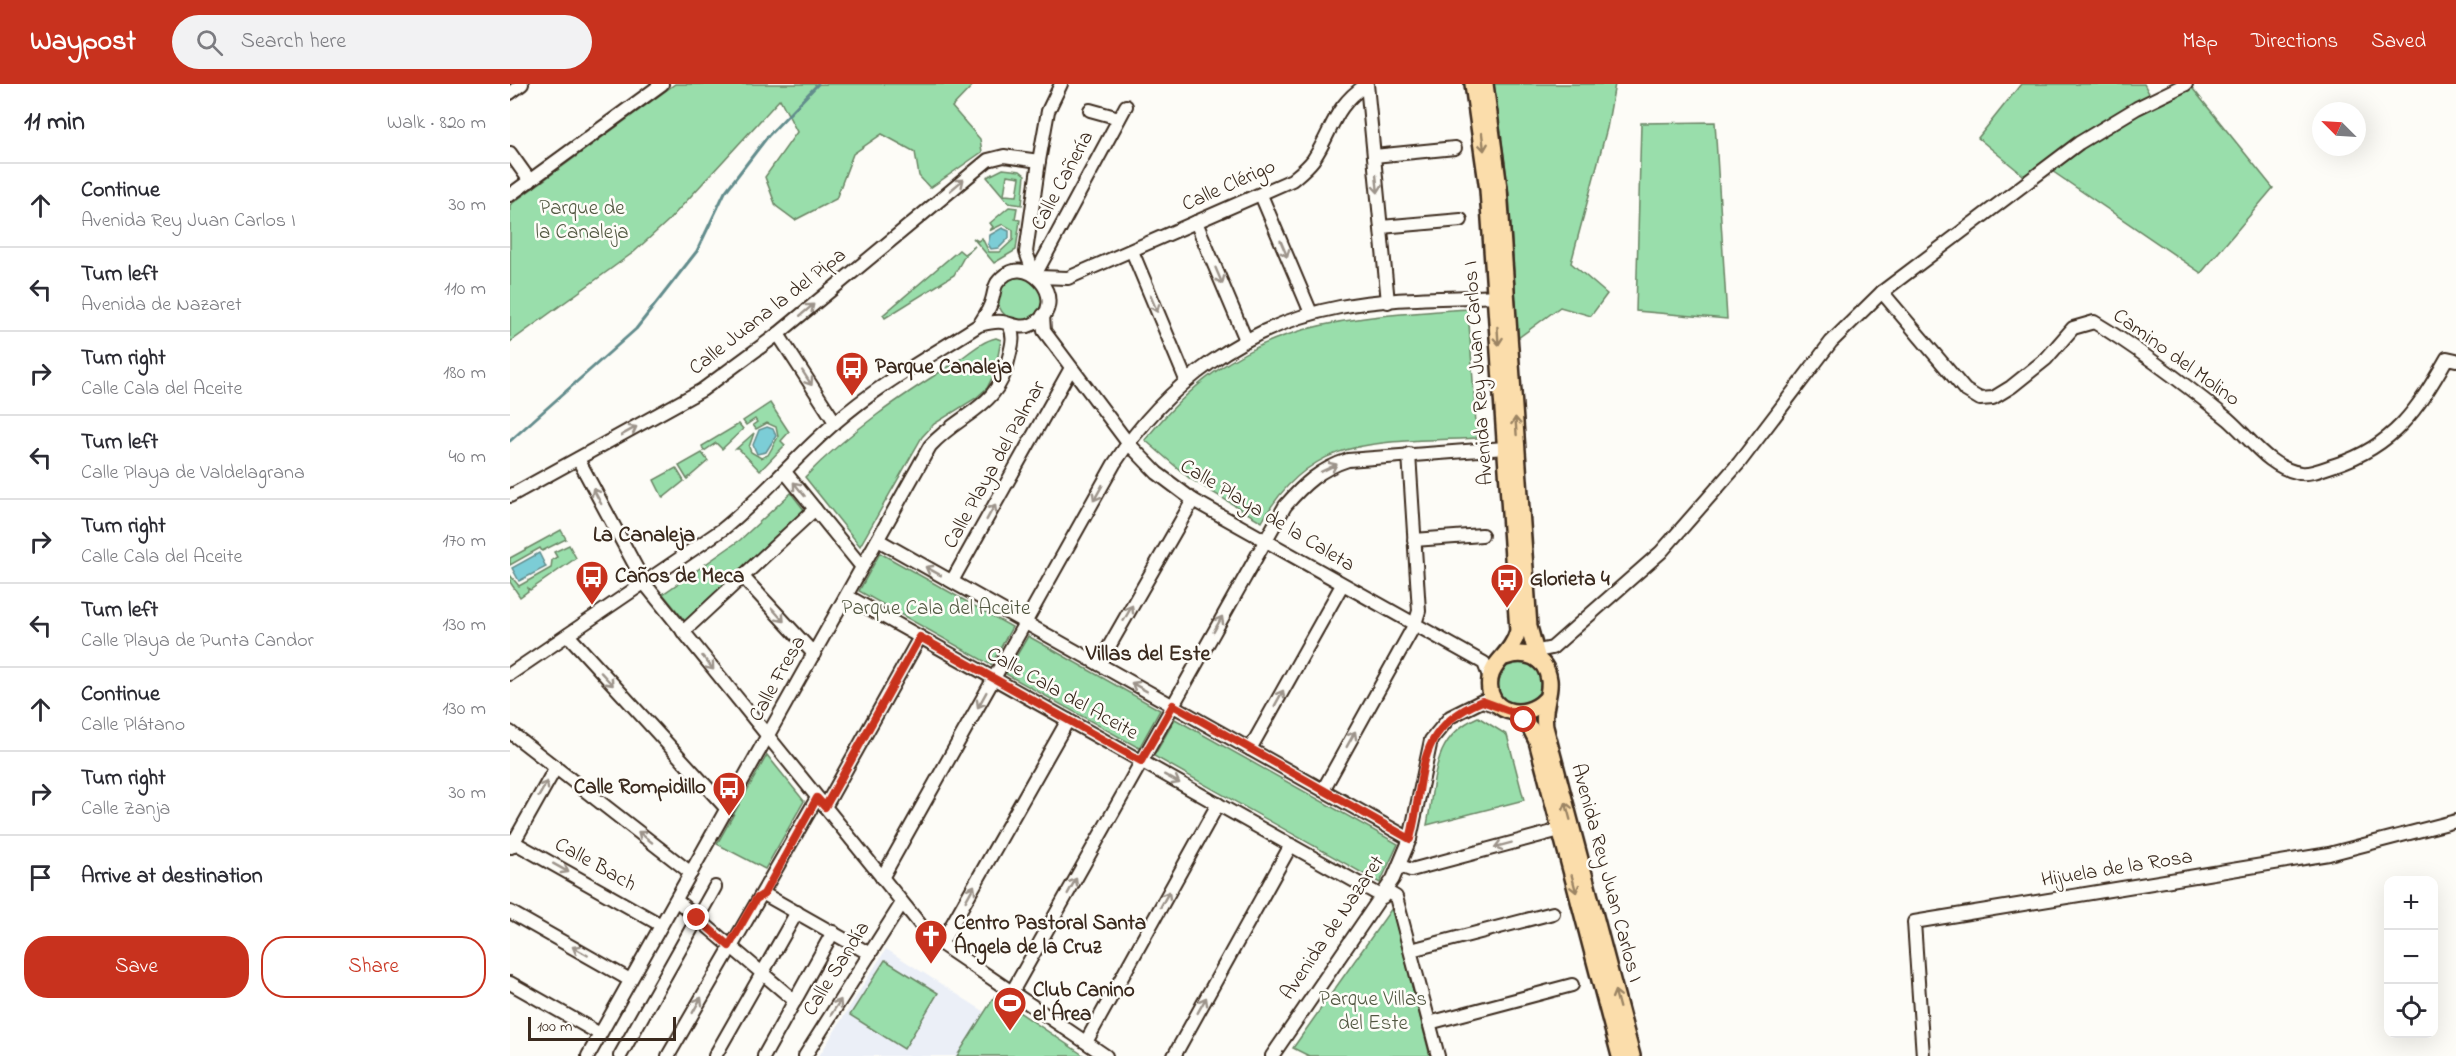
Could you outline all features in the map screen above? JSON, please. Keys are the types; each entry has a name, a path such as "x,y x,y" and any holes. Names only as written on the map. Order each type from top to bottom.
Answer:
{"main road":[{"name":"Avenida Rey Juan Carlos I","path":"1473,84 1485,157 1518,631 1511,649 1490,681 1494,700 1531,729 1537,741 1620,1056"},
{"name":"Avenida Rey Juan Carlos I","path":"1485,84 1499,188 1529,622 1536,659 1550,681 1545,700 1545,728 1632,1056"},
{"path":"1503,659 1536,659"},
{"path":"1508,710 1529,712 1545,700"}],"street":[{"path":"510,93 522,84"},
{"path":"510,195 662,84"},
{"path":"510,674 723,529 836,422 886,384 979,325 998,283 1012,272 1026,252 1048,111 1061,84"},
{"path":"1367,84 1388,302"},
{"name":"Calle Clérigo","path":"1049,302 1068,278 1292,180 1311,163 1335,115 1348,98 1367,84"},
{"path":"1536,659 1552,648 1662,552 1702,509 1759,439 1832,342 1882,292 2079,143 2137,108 2186,84"},
{"name":"Calle Cañería","path":"1036,275 1126,106"},
{"path":"1090,110 1119,118"},
{"path":"1374,156 1455,148"},
{"path":"510,153 530,181"},
{"name":"Calle Juana la del Pipa","path":"510,496 702,390 778,334 982,164 1004,156 1039,161"},
{"path":"1261,195 1311,313"},
{"path":"1381,227 1461,220"},
{"path":"1196,222 1246,340"},
{"path":"1131,250 1186,381"},
{"path":"979,325 1007,324 1044,331 1043,315 1049,302 1044,284 1036,275 1026,252"},
{"path":"1012,272 1021,271 1036,275"},
{"name":"Calle Clérigo","path":"1036,275 1068,278"},
{"name":"Camino del Molino","path":"1882,292 1965,390 1980,399 1993,398 2011,387 2046,359 2073,328 2094,322 2228,419 2270,459 2285,469 2302,474 2359,457 2383,441 2417,407 2447,358 2456,360"},
{"path":"882,878 1128,443 1161,404 1216,357 1246,340 1311,313 1342,306 1495,296"},
{"path":"992,300 999,317 1007,324"},
{"path":"1013,337 1043,315"},
{"name":"Calle Fresa","path":"588,1056 930,446 949,428 986,403 997,391 1006,375 1013,337 1007,324"},
{"name":"Calle Playa de la Caleta","path":"1044,331 1128,443 1157,473 1193,500 1484,663"},
{"path":"778,334 836,422"},
{"name":"Calle Playa del Palmar","path":"952,581 1071,368"},
{"path":"1012,992 1285,506 1305,482 1328,466 1347,460 1505,448"},
{"path":"1323,790 1415,624 1419,611 1409,454"},
{"path":"578,459 645,584 922,928 941,944 1104,1055"},
{"path":"785,471 862,567"},
{"path":"1099,664 1193,500"},
{"path":"683,632 815,509"},
{"path":"1414,540 1482,535"},
{"name":"Calle Cala del Aceite","path":"878,540 1410,839"},
{"path":"743,577 814,654"},
{"path":"1250,749 1342,585"},
{"name":"Calle Cala del Aceite","path":"847,596 1291,845 1385,894"},
{"path":"567,636 727,809"},
{"path":"668,1056 756,899 764,894 920,637"},
{"path":"1536,659 1552,648"},
{"path":"1503,659 1484,663 1490,681 1482,701 1508,710"},
{"name":"Avenida de Nazaret","path":"1276,1055 1385,894 1400,866 1410,839 1431,740 1450,717 1482,701"},
{"path":"941,944 1068,720"},
{"path":"510,732 691,873"},
{"path":"511,843 556,767"},
{"path":"1086,1042 1218,804"},
{"name":"Hijuela de la Rosa","path":"1923,1056 1914,922 2329,854 2456,821"},
{"path":"1400,866 1411,870 1560,830"},
{"name":"Calle Bach","path":"511,843 662,925"},
{"path":"1174,1056 1291,845"},
{"path":"620,1056 715,887"},
{"path":"764,894 870,954"},
{"path":"1385,894 1396,897 1438,1056"},
{"path":"676,900 795,1001"},
{"name":"Calle Sandía","path":"805,1056 902,903"},
{"path":"510,912 630,980"},
{"path":"715,1056 797,912"},
{"path":"1411,950 1553,913"},
{"path":"764,1056 833,932"},
{"path":"510,983 600,1034"},
{"path":"1429,1023 1572,985"}],"shaded area":[{"path":"886,949 985,1012 957,1056 819,1056"}],"green space":[{"name":"Parque de la Canaleja","path":"675,84 974,84 952,107 980,139 982,152 930,188 919,176 915,152 882,134 853,154 836,199 795,220 776,206 765,177 797,132 780,99 669,220 634,252 510,342 510,205"},
{"path":"1494,84 1615,84 1607,128 1571,263 1607,294 1591,316 1560,307 1518,338 1509,194"},
{"path":"2021,84 2144,84 2151,97 2189,84 2273,188 2201,273 2046,167 2034,184 1978,138"},
{"path":"1715,122 1727,319 1636,311 1641,123"},
{"path":"1003,169 1020,171 1025,175 1022,205 1009,203 987,177","holes":["1007,175 1020,177 1017,196 1004,195"]},
{"path":"1009,207 1017,208 1015,219 1020,220 1016,250 994,263 973,238 978,241 982,238 989,252 1000,252 1013,240 1013,230 1003,224 989,231 993,227 990,223"},
{"path":"975,246 964,257 954,275 885,318 883,315 959,250 964,254"},
{"path":"1020,277 1036,283 1042,299 1036,315 1020,321 1004,315 998,299 1004,283"},
{"path":"1468,309 1477,438 1382,443 1354,448 1328,457 1304,471 1282,492 1262,522 1189,478 1145,440 1180,401 1216,371 1252,349 1290,334 1329,324 1372,317"},
{"path":"996,338 1001,340 995,372 987,388 976,398 934,424 922,437 860,546 805,477 840,444 877,415 980,345"},
{"path":"770,403 789,432 781,441 785,445 760,471 739,449 736,449 754,433 749,447 751,452 761,458 768,455 778,437 776,427 767,423 756,429 753,425 757,422 755,419 746,425 743,421"},
{"path":"739,424 743,429 722,449 716,443 704,451 702,446"},
{"path":"702,453 708,461 687,479 679,466"},
{"path":"676,468 684,481 663,498 654,480"},
{"path":"791,493 805,511 685,621 663,594 740,540"},
{"path":"561,530 566,539 542,551 540,548 510,565 510,558"},
{"path":"569,545 576,558 530,590 528,588 528,591 520,597 510,582 510,575 519,586 551,568 552,560 557,557 554,552"},
{"name":"Parque Cala del Aceite","path":"880,553 1012,627 991,665 859,591"},
{"name":"Parque Cala del Aceite","path":"1028,636 1160,710 1139,748 1006,674"},
{"path":"1519,661 1535,667 1541,683 1535,699 1519,705 1503,699 1497,683 1503,667"},
{"path":"1478,717 1507,735 1524,800 1427,825 1434,777 1443,749 1462,726"},
{"path":"1175,719 1398,844 1380,883 1154,756"},
{"path":"767,755 804,801 765,869 717,844"},
{"name":"Parque Villas del Este","path":"1392,908 1430,1056 1309,1056 1293,1048"},
{"path":"885,960 938,993 904,1049 850,1015"},
{"name":"Club Canino el Área","path":"995,996 1080,1053 1084,1056 957,1056"}],"water":[{"path":"1002,228 1009,231 1009,238 999,248 991,249 988,244 990,235"},
{"path":"767,427 773,429 776,436 766,452 757,454 753,445 759,430"},
{"path":"539,553 546,567 519,581 512,568"}],"waterway":[{"path":"510,441 636,329 697,251 725,192 768,136 818,84"}],"place":[{"name":"Parque Canaleja","path":"852,397"},
{"name":"Caños de Meca","path":"592,606"},
{"name":"Glorieta 4","path":"1507,609"},
{"name":"Calle Rompidillo","path":"729,817"},
{"name":"Centro Pastoral Santa Ángela de la Cruz","path":"931,965"},
{"name":"Club Canino el Área","path":"1010,1032"}],"district":[{"name":"La Canaleja","path":"644,536"},
{"name":"Villas del Este","path":"1148,655"}],"route":[{"path":"697,918 729,946 756,899 759,895 764,894 817,798 825,807 920,637 1141,761 1173,705 1410,839 1427,750 1436,731 1450,717 1482,701 1515,713 1524,720"}]}
